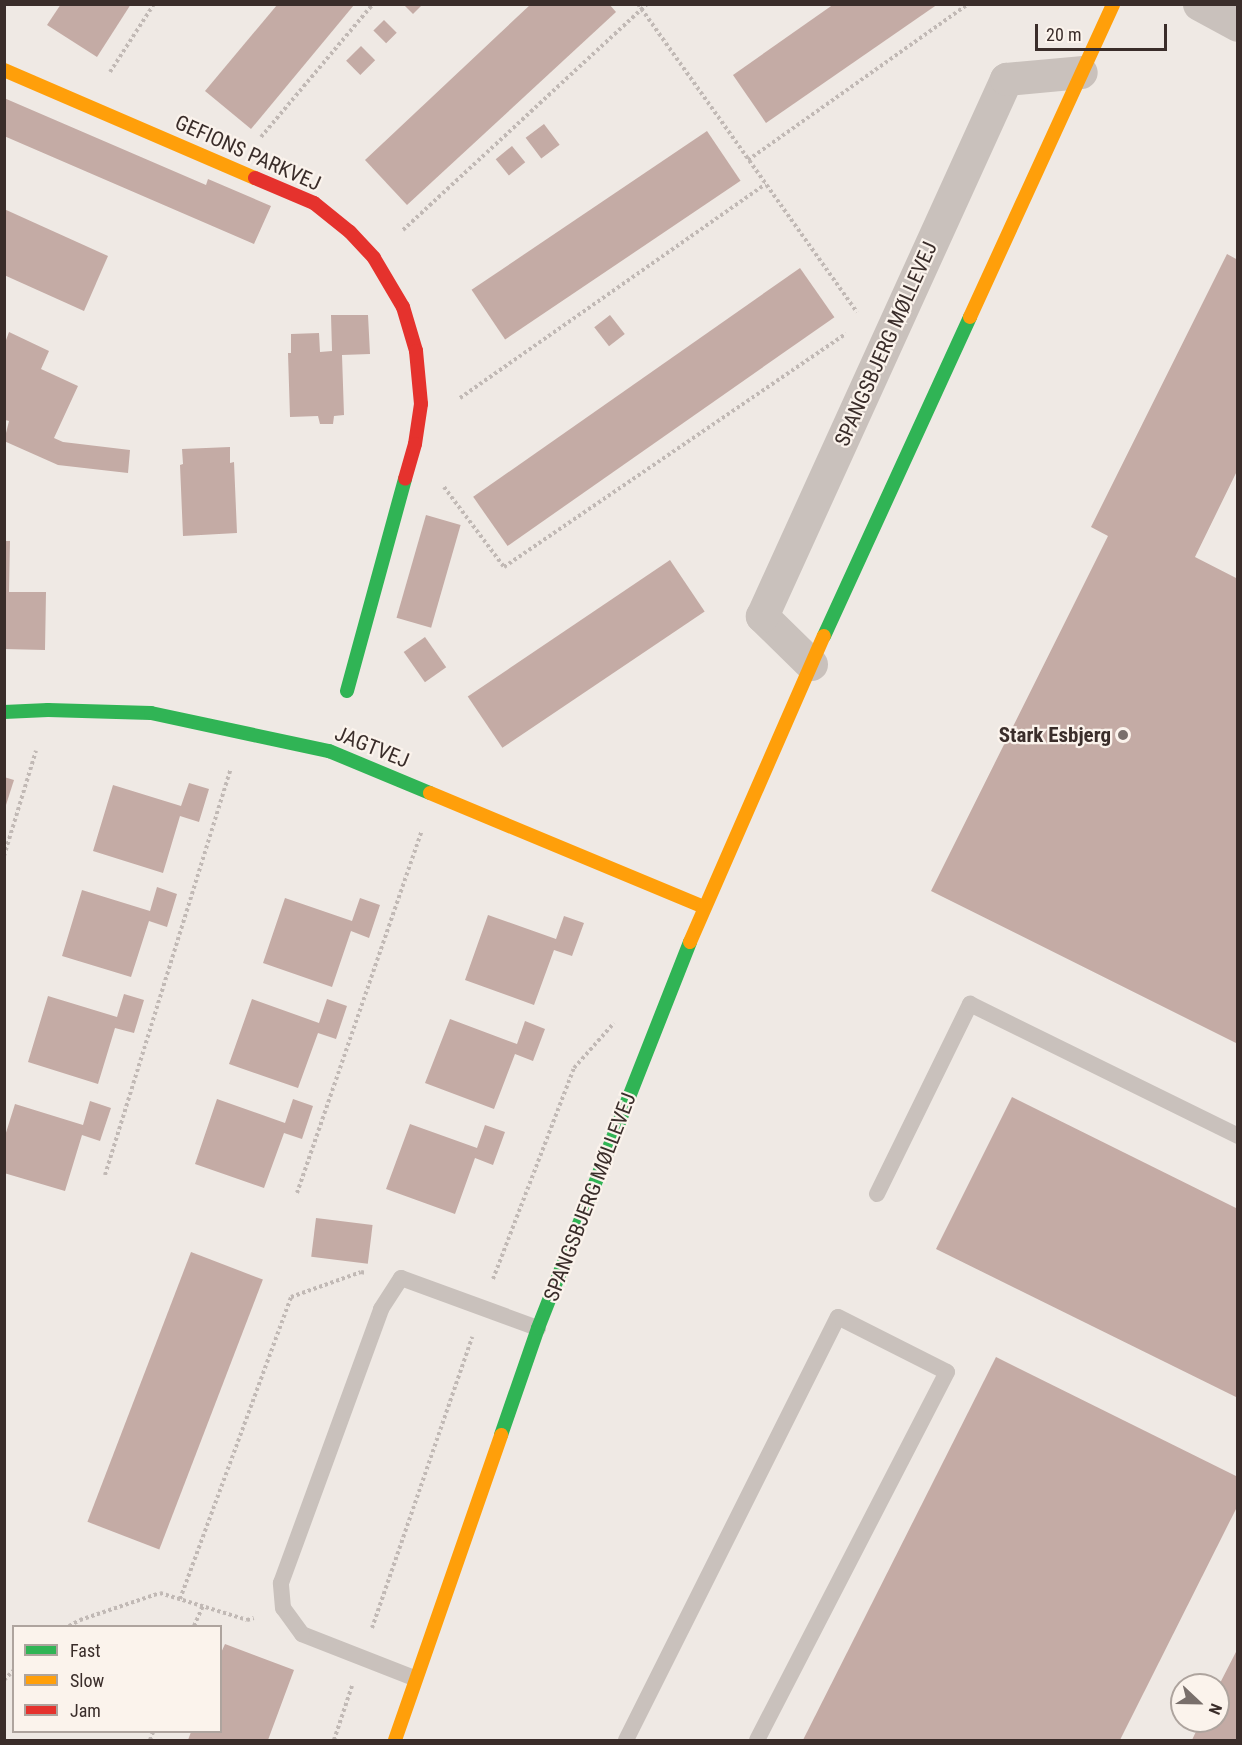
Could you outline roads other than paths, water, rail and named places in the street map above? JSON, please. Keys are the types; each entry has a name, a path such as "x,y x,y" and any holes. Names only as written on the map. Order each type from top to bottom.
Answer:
{"street":[{"name":"SPANGSBJERG MØLLEVEJ","path":"395,1740 414,1678 538,1328 704,906 811,663 1113,4"},
{"path":"1198,4 1238,24"},
{"name":"GEFIONS PARKVEJ","path":"4,70 314,203 350,232 374,258 403,307 416,351 421,404 415,444 347,692"},
{"name":"SPANGSBJERG MØLLEVEJ","path":"811,663 762,616 1006,79 1081,72"},
{"name":"JAGTVEJ","path":"4,712 48,710 151,713 329,751 704,906"}],"lane":[{"path":"877,1194 970,1004 1238,1136"},
{"path":"414,1678 302,1634 283,1608 281,1583 381,1309 401,1278 538,1328"},
{"path":"626,1740 838,1317 947,1372 757,1740"}],"place":[{"name":"Stark Esbjerg","path":"1123,735"}]}
